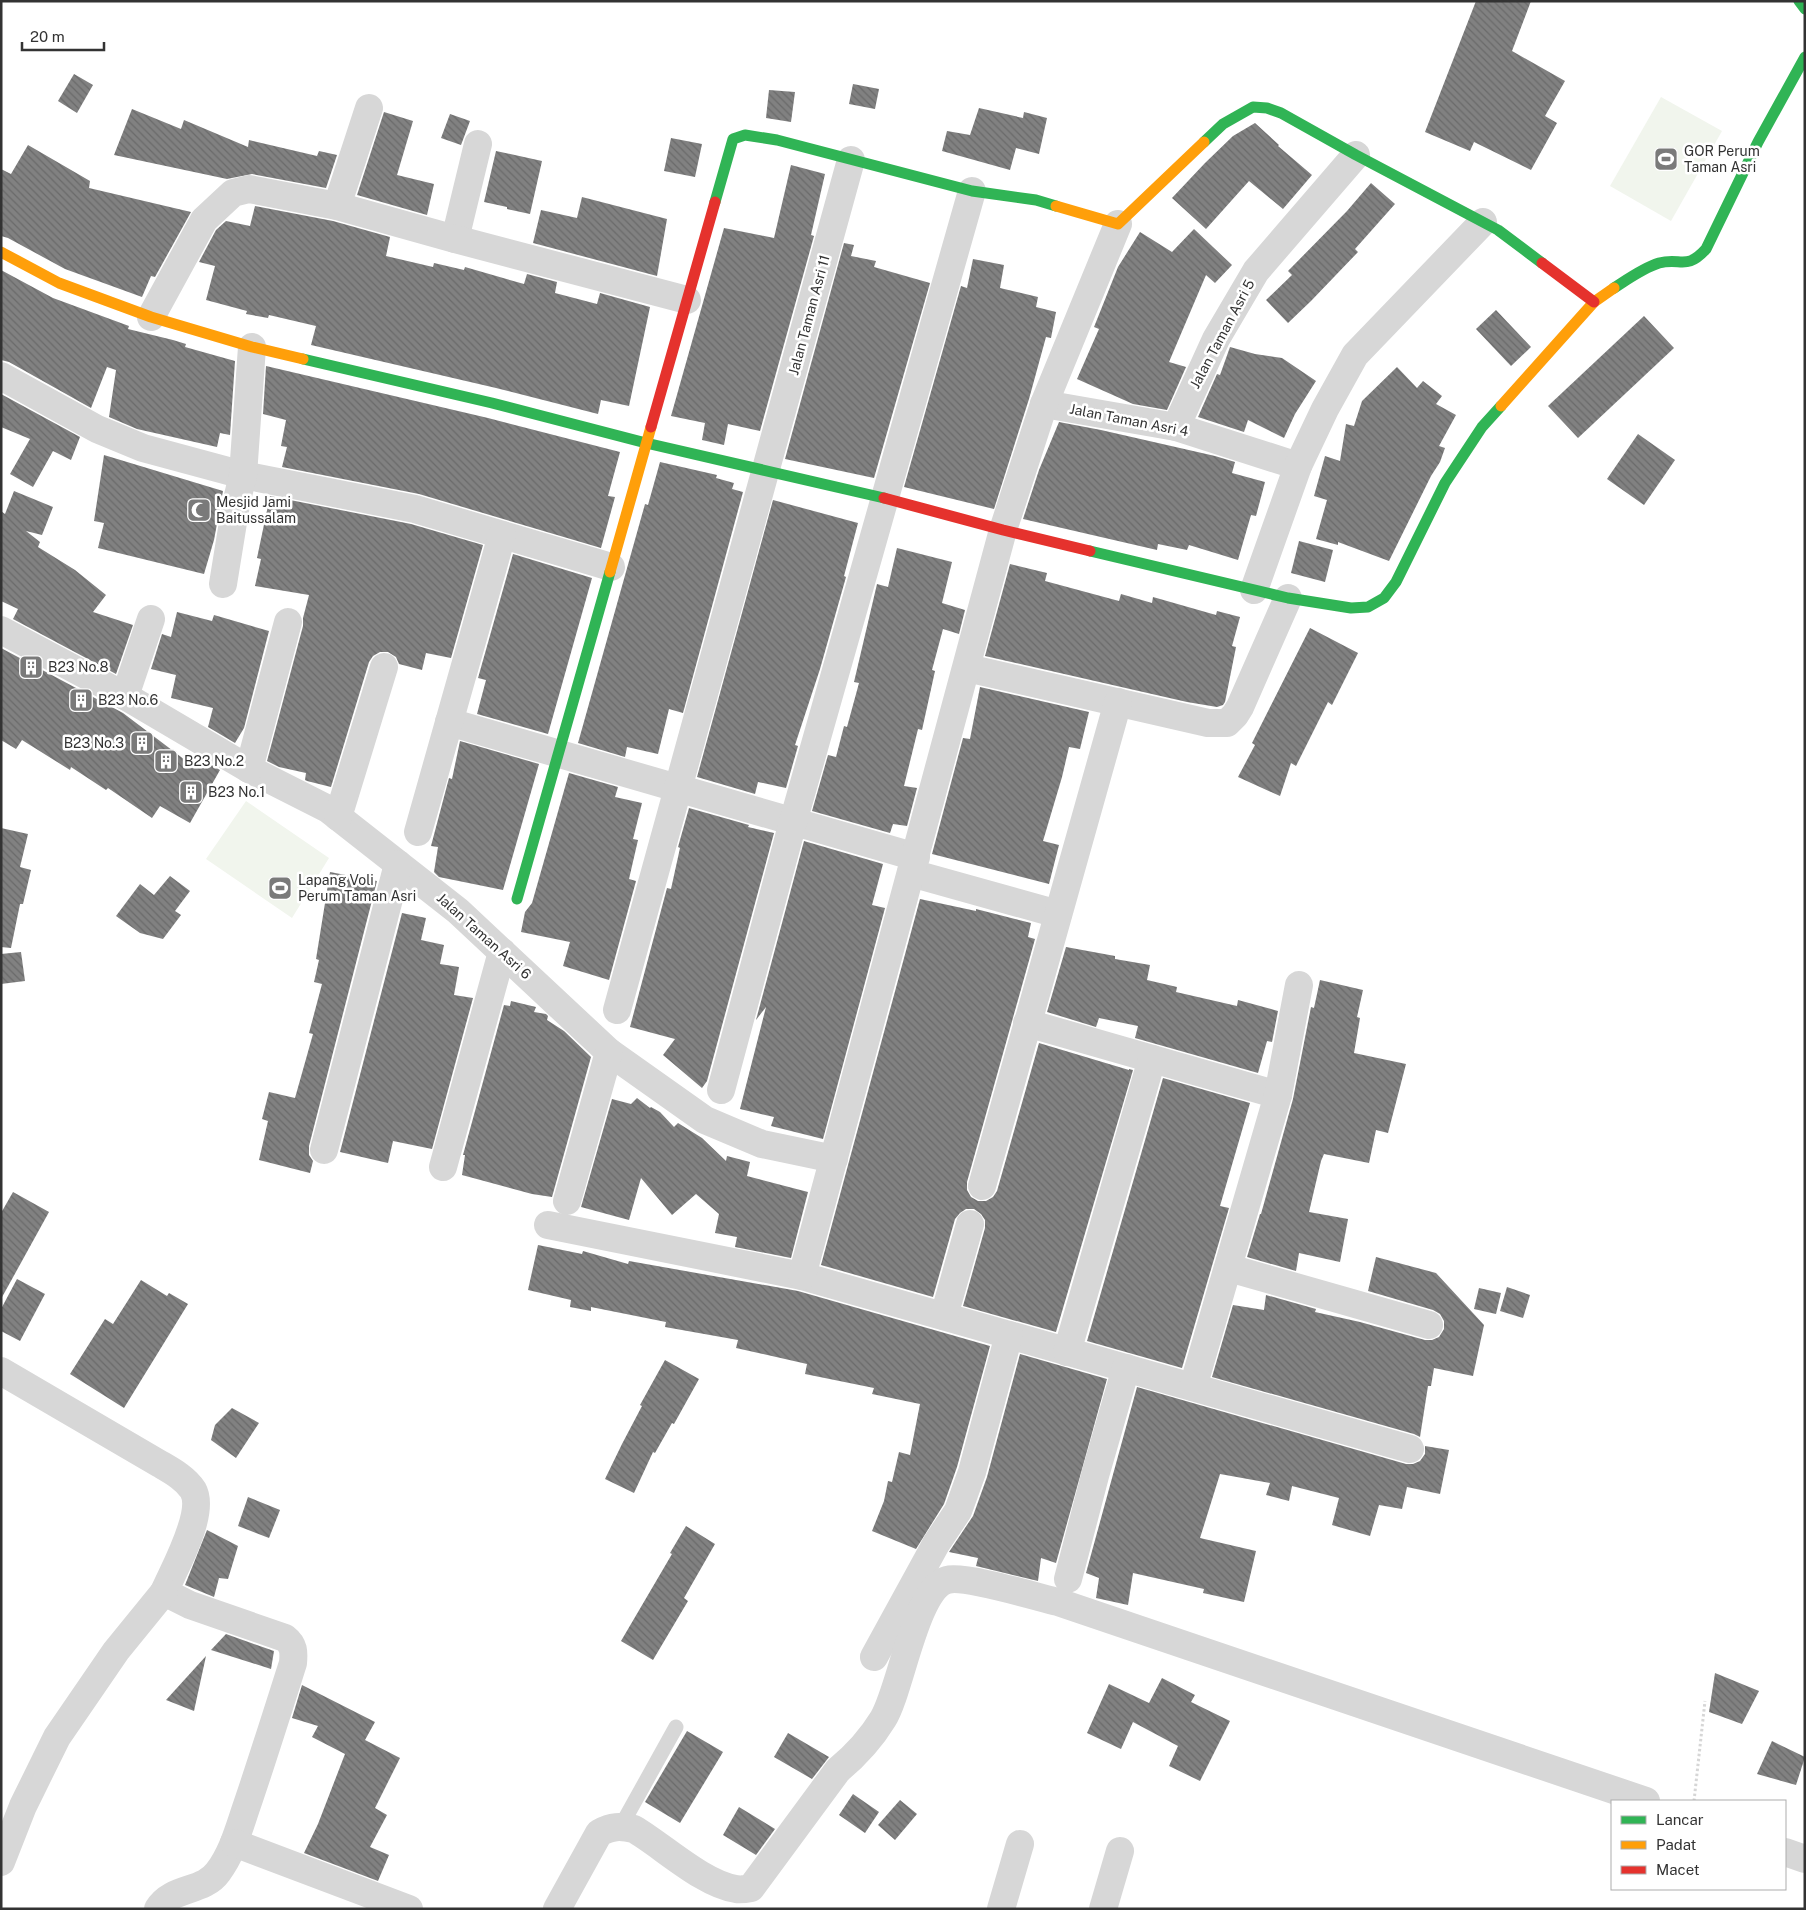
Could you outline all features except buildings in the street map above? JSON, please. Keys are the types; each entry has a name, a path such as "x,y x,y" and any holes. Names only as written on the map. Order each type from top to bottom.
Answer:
{"street":[{"path":"1798,1 1805,9"},
{"path":"1,252 59,283 151,318 252,347 885,498 1003,530 1288,598 1352,608 1368,607 1384,598 1396,582 1445,483 1482,427 1594,302 1609,291 1656,264 1667,262 1688,263 1698,259 1706,249 1758,142 1805,57"},
{"path":"802,1276 1003,530 1044,404 1118,224 1223,124 1253,107 1267,108 1281,113 1498,230 1594,302"},
{"path":"337,206 368,108"},
{"path":"517,899 733,139 745,135 778,140 972,191 1036,200 1118,224"},
{"path":"455,239 478,144"},
{"name":"Jalan Taman Asri 5","path":"1176,428 1216,340 1256,271 1356,155"},
{"name":"Jalan Taman Asri 11","path":"617,1010 851,160"},
{"path":"151,318 204,220 233,193 249,189 337,206 687,300"},
{"path":"721,1090 793,822 972,191"},
{"path":"1254,590 1298,466 1325,409 1355,355 1483,222"},
{"path":"224,584 236,504 243,475 252,347"},
{"path":"1,376 97,429 143,448 243,475 415,510 611,567"},
{"name":"Jalan Taman Asri 4","path":"1044,404 1176,428 1298,466"},
{"path":"418,832 502,535"},
{"path":"966,668 1208,723 1227,723 1240,707 1288,598"},
{"path":"125,696 151,619"},
{"path":"248,769 288,622"},
{"name":"Jalan Taman Asri 6","path":"1,630 125,696 248,769 328,809 458,910 609,1052 705,1120 762,1144 834,1159"},
{"path":"338,818 384,667"},
{"path":"982,1186 1118,702"},
{"path":"449,722 793,822 1058,914"},
{"path":"324,1150 398,864"},
{"path":"443,1167 502,952"},
{"path":"1193,1387 1278,1095 1299,985"},
{"path":"1027,1024 1278,1095"},
{"path":"567,1200 609,1052"},
{"path":"1068,1352 1152,1059"},
{"path":"944,1316 970,1224"},
{"path":"548,1225 802,1276 1410,1449"},
{"path":"1229,1268 1429,1325"},
{"path":"874,1657 936,1544 958,1511 972,1472 1009,1335"},
{"path":"1068,1579 1126,1368"},
{"path":"1,1371 166,1468 187,1482 194,1492 197,1501 196,1512 186,1542 164,1592 116,1651 56,1737 24,1806 1,1862"},
{"path":"557,1909 599,1833 609,1827 621,1826 634,1829 720,1884 738,1890 751,1888 838,1770 883,1719 900,1675 921,1610 927,1599 940,1584 947,1580 957,1579 1058,1602 1643,1800"},
{"path":"158,1909 166,1898 205,1884 226,1860 234,1843 257,1777 293,1663 294,1650 285,1638 190,1605 164,1592"},
{"path":"234,1843 409,1909"},
{"path":"1001,1909 1020,1844"},
{"path":"1103,1909 1120,1851"},
{"path":"1786,1852 1805,1859"}],"lane":[{"path":"621,1826 676,1726"}],"path":[{"path":"1694,1800 1705,1702"}],"shaded area":[{"name":"GOR Perum Taman Asri","path":"1661,97 1722,131 1671,221 1610,186"},
{"name":"Lapang Voli Perum Taman Asri","path":"246,801 329,858 292,918 206,859"}],"traffic: fast":[{"path":"1799,1 1805,9"},
{"path":"1614,288 1653,265 1667,262 1688,262 1699,256 1706,249 1758,142 1805,57"},
{"path":"1204,142 1223,124 1253,107 1267,108 1281,113 1498,230 1542,263"},
{"path":"715,202 733,139 745,135 777,140 972,191 1036,200 1056,206"},
{"path":"303,359 492,403 646,443 884,498"},
{"path":"1090,551 1288,598 1351,608 1368,607 1384,598 1396,582 1445,483 1482,427 1501,406"},
{"path":"517,899 610,572"}],"traffic: slow":[{"path":"1056,206 1118,224 1204,142"},
{"path":"1,252 59,283 151,317 252,347 303,359"},
{"path":"1501,406 1594,302 1614,288"},
{"path":"610,572 651,427"}],"traffic: jam":[{"path":"651,427 715,202"},
{"path":"1542,263 1594,302"},
{"path":"884,498 1090,551"}],"place":[{"name":"GOR Perum Taman Asri","path":"1666,159"},
{"name":"Mesjid Jami Baitussalam","path":"199,510"},
{"name":"B23 No.8","path":"31,667"},
{"name":"B23 No.6","path":"81,700"},
{"name":"B23 No.3","path":"142,743"},
{"name":"B23 No.2","path":"166,761"},
{"name":"B23 No.1","path":"191,792"},
{"name":"Lapang Voli Perum Taman Asri","path":"280,888"}]}
